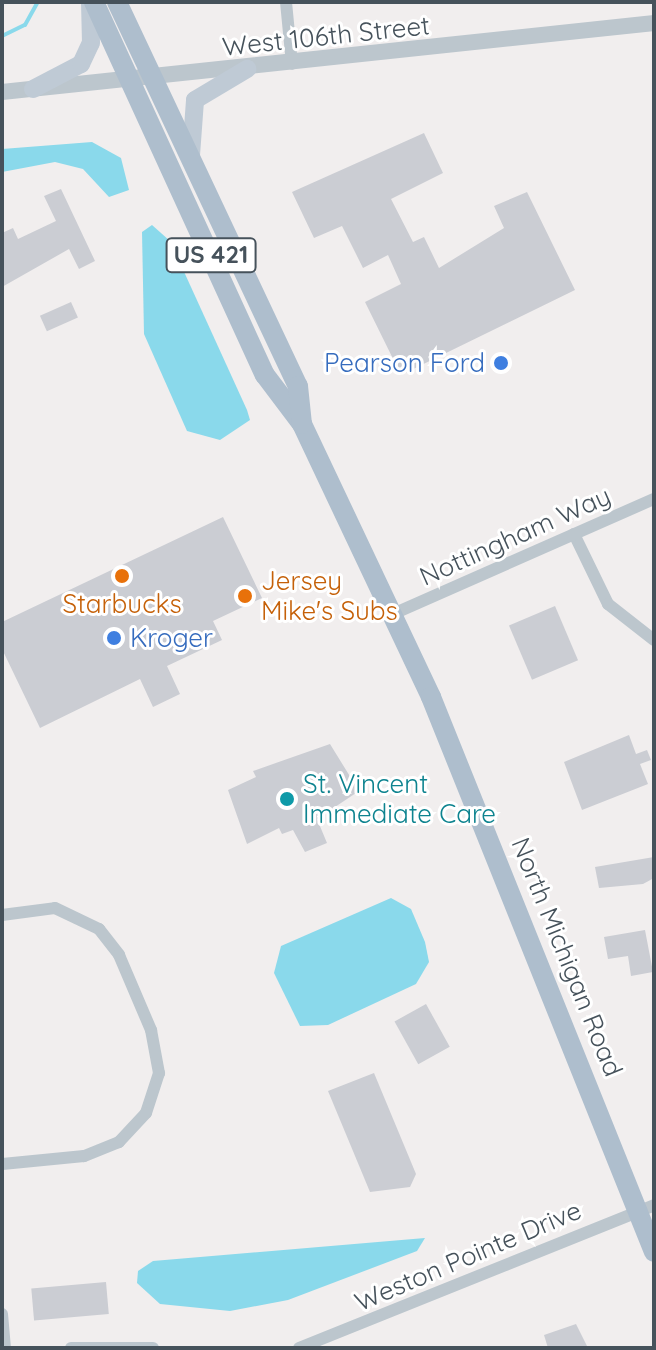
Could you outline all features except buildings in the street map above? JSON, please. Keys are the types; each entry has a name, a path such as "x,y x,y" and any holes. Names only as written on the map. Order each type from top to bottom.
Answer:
{"main road":[{"name":"North Michigan Road","path":"92,2 265,375 302,424 393,614 646,1208 654,1252"},
{"path":"33,89 81,64 91,43 92,2"},
{"name":"North Michigan Road","path":"117,2 298,386 302,424"},
{"path":"192,162 195,100 247,69"}],"street":[{"path":"286,2 292,64"},
{"name":"West 106th Street","path":"2,92 247,69 654,23"},
{"name":"Nottingham Way","path":"393,614 654,499"},
{"path":"574,534 608,604 654,640"},
{"path":"2,915 64,910 99,929 119,955 155,1041 159,1073 146,1113 119,1142 84,1156 2,1164"},
{"name":"Weston Pointe Drive","path":"299,1348 646,1208"},
{"path":"2,1314 5,1348"},
{"path":"71,1348 153,1348"}],"water":[{"path":"92,142 121,158 129,190 109,197 83,169 55,162 2,172 2,149"},
{"path":"152,225 170,241 247,410 250,420 220,440 187,431 144,334 142,232"},
{"path":"391,898 411,909 425,942 429,962 416,984 328,1025 300,1026 274,973 281,946"},
{"path":"425,1238 417,1251 288,1300 230,1311 160,1304 137,1283 138,1271 153,1261"}],"waterway":[{"path":"2,36 25,25 38,2"}],"place":[{"name":"Pearson Ford","path":"501,363"},
{"name":"Starbucks","path":"122,576"},
{"name":"Jersey Mike's Subs","path":"245,596"},
{"name":"Kroger","path":"114,638"},
{"name":"St. Vincent Immediate Care","path":"287,799"}]}
